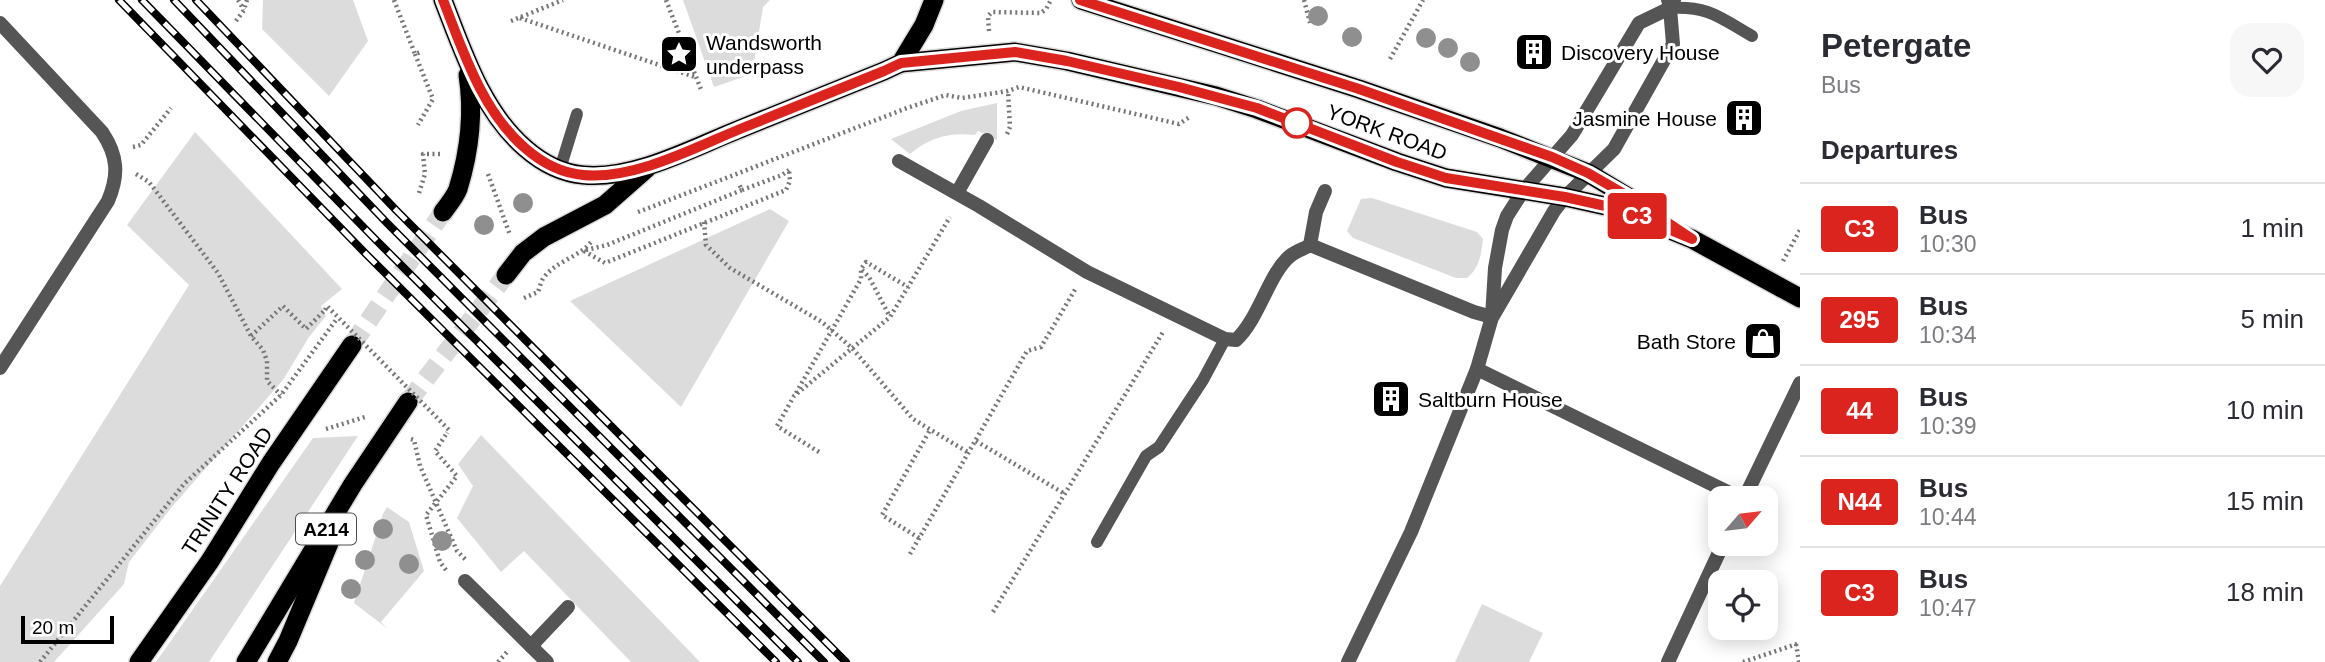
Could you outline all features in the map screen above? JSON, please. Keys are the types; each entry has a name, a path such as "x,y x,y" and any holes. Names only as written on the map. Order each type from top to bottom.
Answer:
{"highway":[{"path":"443,0 487,102 525,148 560,170 582,175 603,175 650,165"},
{"path":"901,63 924,25 934,0"},
{"name":"YORK ROAD","path":"1080,0 1359,89 1552,157 1588,173 1638,202 1692,239 1800,299"},
{"path":"443,212 457,191 471,117 471,92 459,40"},
{"name":"YORK ROAD","path":"650,165 901,63 1015,52 1067,61 1216,96 1268,112 1423,171 1466,182 1565,197 1619,209 1692,239"},
{"path":"506,275 523,253 544,237 605,205 650,165"},
{"name":"TRINITY ROAD","path":"139,662 210,561 271,463 352,345"},
{"name":"A214","path":"246,662 353,484 408,402"},
{"name":"A214","path":"277,662 353,484"}],"street":[{"path":"1348,662 1411,532 1476,369 1492,317 1554,211 1614,149 1673,44 1670,3 1639,23 1572,135 1523,191 1507,216 1495,268 1492,317"},
{"path":"0,23 102,132 113,150 116,177 108,201 0,369"},
{"path":"957,193 987,140"},
{"path":"899,161 1087,272 1225,339 1237,340 1245,332 1289,256 1310,245 1492,317"},
{"path":"1310,245 1316,212 1325,191"},
{"path":"1476,369 1716,486"},
{"path":"1749,486 1800,383"},
{"path":"1668,662 1717,556"},
{"path":"465,581 547,662"},
{"path":"531,646 568,607"}],"lane":[{"path":"1670,3 1706,10 1752,36"},
{"path":"560,170 577,114"},
{"path":"1097,542 1146,456 1160,447 1203,380 1225,339"}],"path":[{"path":"238,0 244,10"},
{"path":"236,21 247,0"},
{"path":"394,0 418,53 433,99 418,125"},
{"path":"511,21 563,0"},
{"path":"666,0 702,92"},
{"path":"988,22 988,16 992,12 1041,13 1051,0"},
{"path":"1304,0 1310,23"},
{"path":"1390,59 1423,0"},
{"path":"520,18 695,77"},
{"path":"992,84 993,93"},
{"path":"630,215 946,95 962,98 1020,86 1179,124 1216,96"},
{"path":"113,150 141,145 171,108"},
{"path":"419,193 425,174 423,154 444,155"},
{"path":"524,298 538,292 544,276 574,255 584,251 607,245 789,170 790,181 786,190 605,263 584,251"},
{"path":"485,171 491,177 511,239"},
{"path":"739,184 742,190"},
{"path":"157,193 218,273 251,336 268,361 267,381 281,395"},
{"path":"794,396 890,317 950,217"},
{"path":"704,222 706,245 730,268 822,322 852,348 913,419 969,453"},
{"path":"1771,283 1800,230"},
{"path":"584,251 598,234"},
{"path":"819,452 777,426 861,279 861,269 866,262 908,287"},
{"path":"861,269 869,277 890,317"},
{"path":"909,554 1027,351 1041,347 1077,288"},
{"path":"251,336 283,306 306,329 327,306 449,430 435,451 457,476 426,515 440,562"},
{"path":"993,612 1174,314"},
{"path":"40,662 184,484 281,395 336,320"},
{"path":"325,429 374,415"},
{"path":"919,538 882,514 930,430"},
{"path":"414,440 420,466 436,501"},
{"path":"976,441 1065,494"},
{"path":"1743,662 1798,644 1799,662"}],"shaded area":[{"path":"263,0 353,0 368,41 329,96 262,29"},
{"path":"683,0 770,0 763,7 752,74 714,87"},
{"path":"997,103 997,140 978,131 975,135 949,135 925,143 910,154 891,139 961,111"},
{"path":"195,132 342,289 321,306 326,316 309,337 283,380 171,508 129,562 124,584 54,662 0,662 0,586 189,285 127,225"},
{"path":"1372,198 1477,232 1483,239 1475,270 1467,278 1456,278 1353,238 1347,231 1361,199"},
{"path":"770,209 789,221 681,407 570,301"},
{"path":"481,435 700,662 631,662 524,551 501,572 457,518 473,486 458,464"},
{"path":"358,436 209,662 156,662 313,438"},
{"path":"387,507 409,522 424,571 381,622 388,629 354,603"},
{"path":"1482,604 1543,633 1529,662 1455,662"}],"tunnel":[{"path":"352,345 443,212"},
{"path":"408,402 506,275"}],"railway":[{"path":"119,0 366,254 776,662"},
{"path":"142,0 375,239 798,662"},
{"path":"174,0 387,223 824,662"},
{"path":"196,0 396,210 846,662"}],"bus line":[{"name":"C3","path":"443,0 474,76 487,102 506,127 525,148 545,162 560,170 582,175 603,175 650,165 901,63 1015,52 1067,61 1216,96 1257,108 1446,178 1596,203 1619,209 1692,239 1626,195 1588,173 1552,157 1359,89 1080,0"}],"place":[{"name":"Discovery House","path":"1534,52"},
{"name":"Wandsworth underpass","path":"679,54"},
{"name":"Jasmine House","path":"1744,118"},
{"name":"Bath Store","path":"1763,341"},
{"name":"Saltburn House","path":"1391,399"}]}
